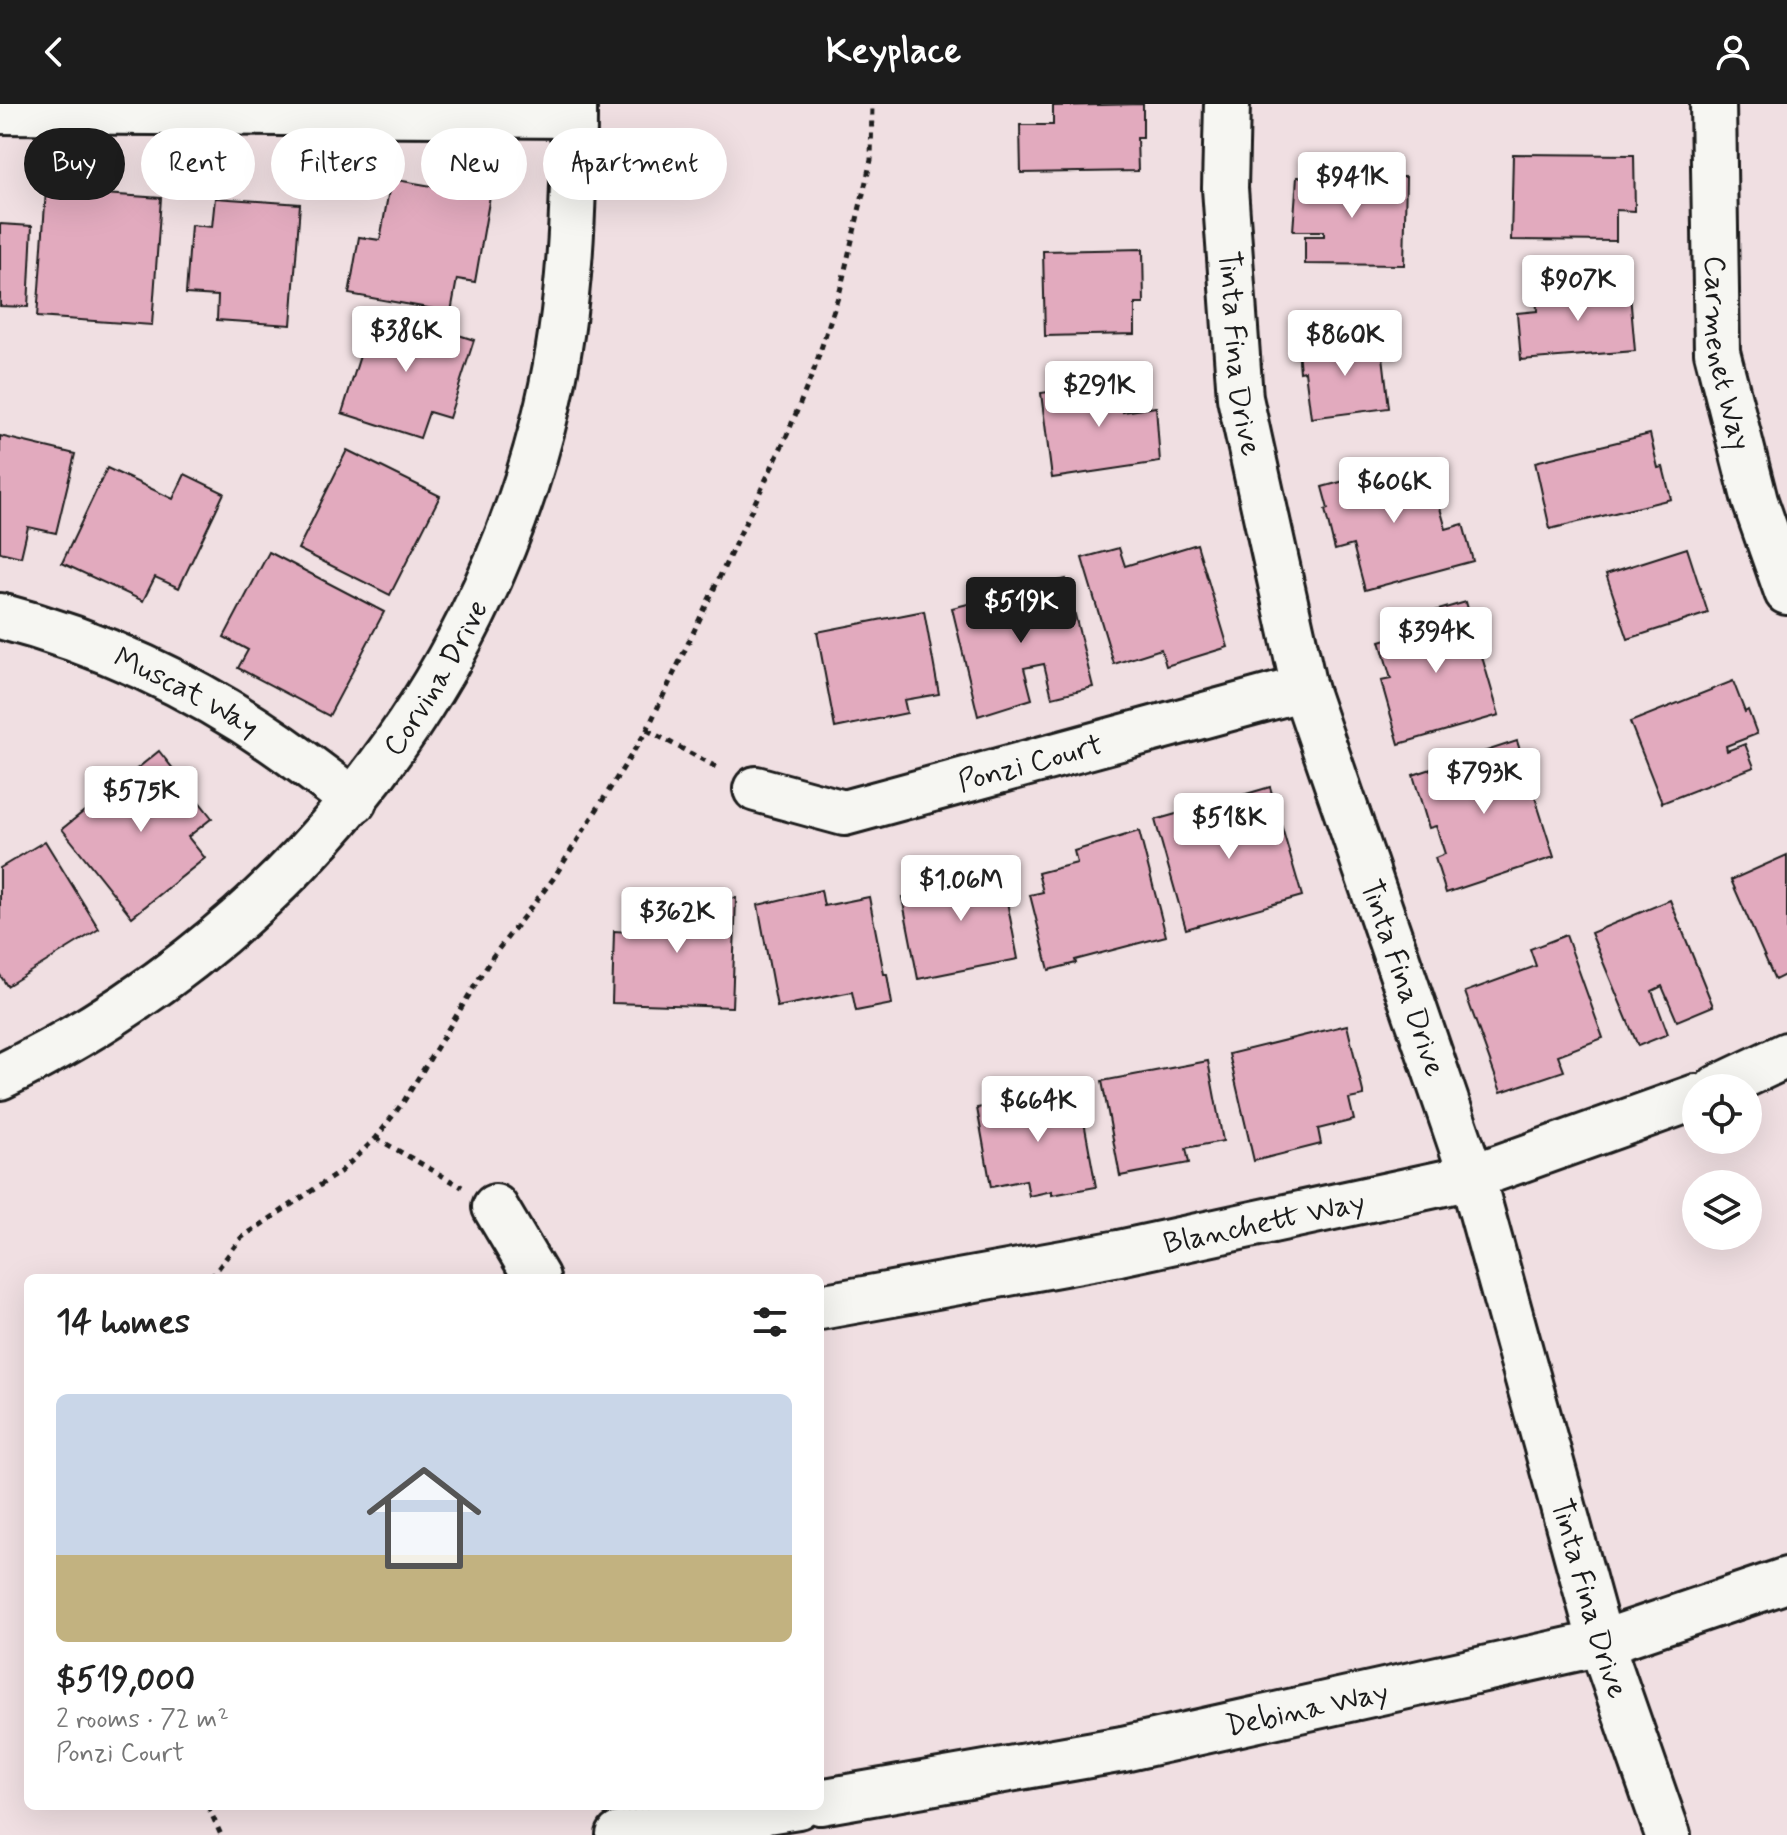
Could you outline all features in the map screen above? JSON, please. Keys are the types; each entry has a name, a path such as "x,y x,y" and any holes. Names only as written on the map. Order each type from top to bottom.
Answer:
{"street":[{"name":"Tinta Fina Drive","path":"1227,104 1225,188 1240,398 1304,688 1472,1177 1601,1643 1668,1835"},
{"name":"Carmenet Way","path":"1713,104 1717,352 1755,501 1787,592"},
{"path":"0,111 574,110"},
{"name":"Corvina Drive","path":"0,1077 105,1021 196,957 279,883 354,801 438,679 473,613 516,511 548,404 567,295 573,221 574,110"},
{"name":"Muscat Way","path":"0,616 108,652 194,692 274,741 354,801"},
{"name":"Ponzi Court","path":"756,789 844,813 1304,688"},
{"path":"1747,1074 1787,1055"},
{"name":"Blanchett Way","path":"824,1306 1119,1253 1472,1177 1682,1102"},
{"path":"495,1207 535,1274"},
{"name":"Debina Way","path":"824,1801 1123,1749 1601,1643 1787,1580"},
{"path":"645,1827 769,1810"}],"path":[{"path":"214,1274 241,1238 340,1172 376,1138 404,1101 493,956 553,879 647,730 787,435 814,370 840,291 871,160 872,104"},
{"path":"647,730 756,789"},
{"path":"376,1138 495,1207"},
{"path":"210,1810 221,1835"}],"building":[{"path":"1143,104 1143,138 1137,138 1138,171 1021,173 1020,125 1053,125 1053,106"},
{"path":"1513,154 1634,155 1635,211 1616,210 1616,241 1511,240"},
{"path":"1297,177 1406,177 1404,265 1305,264 1305,236 1324,236 1324,231 1293,231"},
{"path":"405,181 421,184 421,200 489,200 475,282 457,279 451,312 349,294 359,237 380,240 387,200 405,200"},
{"path":"125,195 141,197 141,200 161,200 152,325 37,317 45,200 125,200"},
{"path":"215,200 300,204 291,325 217,320 218,296 186,294 191,225 212,227"},
{"path":"0,224 32,226 28,307 0,306"},
{"path":"1143,249 1144,304 1135,304 1135,334 1045,336 1043,251"},
{"path":"1629,283 1635,351 1521,360 1517,313 1537,311 1536,291"},
{"path":"375,308 474,340 449,418 429,412 420,438 342,413"},
{"path":"1381,339 1389,408 1311,418 1305,371 1300,372 1298,349"},
{"path":"1139,379 1143,403 1123,406 1123,412 1156,407 1160,462 1052,478 1041,393"},
{"path":"1650,434 1658,468 1663,467 1671,499 1550,529 1535,462"},
{"path":"0,436 75,454 56,533 28,527 21,557 0,552"},
{"path":"347,450 440,496 390,595 298,549"},
{"path":"1426,459 1446,529 1463,524 1473,561 1365,590 1353,545 1335,550 1322,487"},
{"path":"107,468 173,499 185,474 224,493 179,588 155,577 143,601 62,563"},
{"path":"1197,544 1228,647 1166,666 1161,649 1114,664 1082,558 1119,548 1125,566"},
{"path":"1687,548 1708,613 1628,639 1606,574"},
{"path":"269,552 384,612 329,716 238,668 248,650 224,637"},
{"path":"1066,579 1093,687 1052,697 1044,664 1024,668 1032,699 978,716 952,608"},
{"path":"1466,602 1499,715 1399,744 1381,681 1391,679 1380,641 1401,635 1397,622"},
{"path":"924,611 939,694 904,700 907,713 835,728 817,632"},
{"path":"1733,681 1757,734 1726,746 1727,751 1745,744 1754,767 1662,803 1630,722"},
{"path":"1517,741 1554,857 1446,893 1435,858 1445,854 1436,826 1429,828 1413,775"},
{"path":"159,751 212,818 188,837 205,858 132,917 62,829"},
{"path":"1270,787 1302,896 1186,929 1155,820 1190,810 1191,814 1208,809 1217,842 1238,835 1232,812 1240,809 1236,797"},
{"path":"1139,831 1166,936 1049,970 1030,895 1043,892 1038,873 1077,863 1074,851"},
{"path":"45,841 99,929 7,986 0,975 0,868"},
{"path":"1787,855 1787,974 1775,980 1731,880"},
{"path":"1000,865 1018,959 918,979 902,897 937,890 935,875"},
{"path":"821,890 824,906 869,897 892,1004 856,1011 852,992 777,1007 758,905"},
{"path":"700,896 736,898 732,1007 612,1003 614,931 629,932 630,910 667,911 667,898 699,899"},
{"path":"1670,900 1713,1006 1677,1021 1662,986 1652,991 1668,1034 1638,1046 1591,933"},
{"path":"1566,935 1603,1038 1558,1055 1564,1071 1501,1092 1465,992 1536,966 1530,949"},
{"path":"1347,1025 1364,1096 1349,1099 1354,1120 1318,1129 1321,1144 1254,1161 1229,1054"},
{"path":"1208,1061 1223,1141 1186,1148 1189,1163 1120,1176 1102,1081"},
{"path":"1078,1089 1096,1187 1029,1196 1026,1180 991,1187 977,1108"}]}
